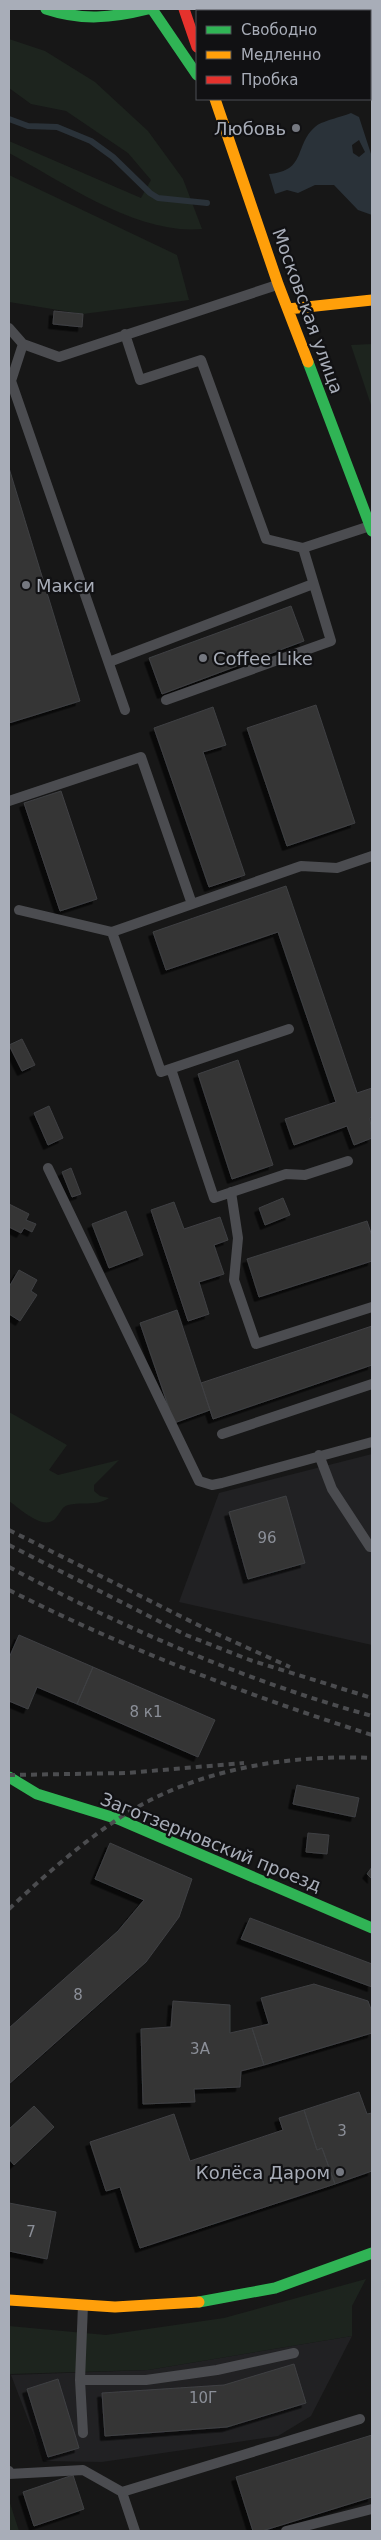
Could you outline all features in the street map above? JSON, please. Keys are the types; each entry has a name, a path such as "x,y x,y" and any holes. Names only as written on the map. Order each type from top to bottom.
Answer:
{"street":[{"path":"46,9 67,17 82,19 116,17 150,9 196,74"},
{"path":"184,9 196,44"},
{"name":"Московская улица","path":"214,100 278,284 371,528"},
{"path":"288,309 372,300"},
{"name":"Заготзерновский проезд","path":"9,1777 37,1794 118,1819 372,1928"},
{"path":"9,2300 115,2307 198,2302 275,2288 372,2253"}],"lane":[{"path":"9,328 23,344 59,357 278,284"},
{"path":"125,334 140,380 201,360 266,539 303,548 371,528"},
{"path":"23,344 11,381 125,710"},
{"path":"166,700 331,641 303,548"},
{"path":"108,662 314,584"},
{"path":"9,802 141,757 192,904"},
{"path":"19,910 112,932 301,866 337,868 372,856"},
{"path":"112,932 161,1072 289,1029"},
{"path":"171,1069 214,1198 286,1174 305,1175 348,1161"},
{"path":"48,1168 199,1481 212,1485 222,1483 372,1442"},
{"path":"231,1192 238,1238 234,1280 256,1344 372,1307"},
{"path":"222,1434 372,1384"},
{"path":"319,1455 332,1490 370,1547 372,1547"},
{"path":"18,1795 37,1794"},
{"path":"83,2305 80,2380 83,2433"},
{"path":"80,2380 146,2380 217,2370 294,2353"},
{"path":"122,2492 360,2420"},
{"path":"9,2471 10,2474 83,2470 122,2492 135,2531"},
{"path":"286,2531 372,2509"}],"shaded area":[{"path":"9,39 45,51 95,82 148,131 183,179 202,229 177,229 127,216 102,205 9,153 9,141 141,198 151,180 128,153 66,111 31,104 9,88"},
{"path":"351,113 359,117 372,157 372,215 358,210 334,185 315,185 298,193 287,190 275,194 269,174 281,172 295,163 304,142 315,127","holes":["359,140 365,152 359,157 353,153 352,145"]},
{"path":"9,175 177,255 189,300 83,314 9,302"},
{"path":"372,344 372,408 351,345"},
{"path":"9,1412 67,1445 49,1470 58,1475 119,1460 94,1485 94,1491 100,1496 109,1498 94,1503 68,1505 50,1522 44,1522 31,1517 9,1501"},
{"path":"372,1454 372,1645 179,1602 219,1493"},
{"path":"366,2279 352,2306 352,2336 148,2370 9,2374 9,2326 106,2335 224,2318"},
{"path":"352,2336 311,2416 278,2436 102,2462 44,2461 11,2375 148,2370"},
{"path":"9,2500 19,2531 9,2531"}],"building":[{"path":"355,9 372,9 372,13 371,10"},
{"path":"54,311 83,314 82,327 53,324"},
{"name":"Макси","path":"9,468 80,701 9,723"},
{"path":"291,606 304,641 162,694 149,658"},
{"path":"316,705 355,823 287,846 247,728"},
{"path":"213,707 226,745 203,752 245,875 209,887 154,728"},
{"path":"61,791 97,899 60,911 24,803"},
{"path":"286,886 357,1093 372,1088 372,1117 370,1118 372,1138 354,1145 347,1126 294,1145 285,1119 336,1102 278,932 166,970 153,932"},
{"path":"22,1039 35,1065 22,1071 9,1045"},
{"path":"238,1060 273,1165 232,1179 198,1074"},
{"path":"49,1106 63,1138 48,1145 34,1113"},
{"path":"71,1168 81,1194 72,1197 62,1172"},
{"path":"283,1198 290,1215 265,1225 259,1208"},
{"path":"174,1202 184,1229 220,1217 228,1240 214,1245 224,1274 199,1282 209,1314 188,1321 151,1210"},
{"path":"9,1204 29,1214 26,1220 36,1224 32,1232 24,1228 21,1233 9,1227"},
{"path":"126,1211 143,1255 109,1268 92,1224"},
{"path":"367,1221 372,1236 372,1261 259,1297 247,1259"},
{"path":"19,1270 37,1280 31,1291 37,1295 20,1321 9,1314 9,1287"},
{"path":"177,1310 210,1410 174,1423 140,1323"},
{"path":"372,1326 372,1365 213,1419 201,1383"},
{"path":"286,1496 305,1563 248,1579 229,1512"},
{"path":"19,1635 93,1667 77,1704 37,1687 28,1709 9,1701 9,1658"},
{"path":"93,1667 215,1720 198,1757 77,1704"},
{"path":"297,1785 359,1798 355,1817 293,1804"},
{"path":"308,1833 329,1835 327,1854 306,1852"},
{"path":"110,1843 192,1879 179,1917 146,1962 9,2084 9,2028 118,1931 144,1900 95,1879"},
{"path":"372,1867 372,1879 367,1874"},
{"path":"250,1918 372,1964 372,1987 241,1939"},
{"path":"314,1984 368,2001 372,2012 372,2033 264,2065 252,2028 269,2024 261,1998"},
{"path":"173,2001 230,2005 230,2033 252,2028 264,2065 241,2071 240,2087 194,2089 195,2102 143,2104 141,2029 171,2027"},
{"path":"359,2092 367,2114 372,2113 372,2171 335,2184 322,2148 317,2150 304,2110"},
{"path":"34,2106 54,2127 14,2165 9,2159 9,2129"},
{"path":"304,2110 317,2150 322,2148 335,2184 140,2248 120,2187 106,2191 90,2142 174,2114 190,2161 283,2130 279,2118"},
{"path":"9,2203 56,2212 47,2259 9,2251"},
{"path":"294,2364 306,2403 227,2427 105,2436 102,2393 224,2385"},
{"path":"58,2379 79,2448 48,2457 27,2389"},
{"path":"372,2435 372,2497 262,2531 253,2531 236,2477"},
{"path":"73,2475 84,2509 34,2526 23,2492"}],"waterway":[{"path":"9,119 28,126 57,127 91,141 113,157 150,193 158,198 207,203"}],"railway":[{"path":"9,1530 208,1630 290,1667"},
{"path":"9,1545 186,1635 250,1660 372,1698"},
{"path":"9,1567 141,1632 232,1670 278,1687 372,1716"},
{"path":"9,1590 53,1612 188,1670 279,1704 372,1735"},
{"path":"9,1909 62,1862 104,1829 146,1802 176,1788 208,1777 273,1763 339,1757 372,1758"},
{"path":"9,1775 127,1773 244,1763"}],"traffic: fast":[{"path":"46,9 85,17 109,16 148,9"},
{"path":"152,9 196,74"},
{"path":"308,362 372,531"},
{"path":"9,1777 37,1794 118,1819 372,1928"},
{"path":"199,2302 275,2288 372,2253"}],"traffic: slow":[{"path":"215,100 278,284 308,362"},
{"path":"288,309 372,300"},
{"path":"9,2300 115,2307 199,2302"}],"traffic: jam":[{"path":"184,9 196,44"}],"place":[{"name":"Любовь","path":"296,128"},
{"name":"Макси","path":"26,585"},
{"name":"Coffee Like","path":"203,658"},
{"name":"Колёса Даром","path":"340,2172"}]}
